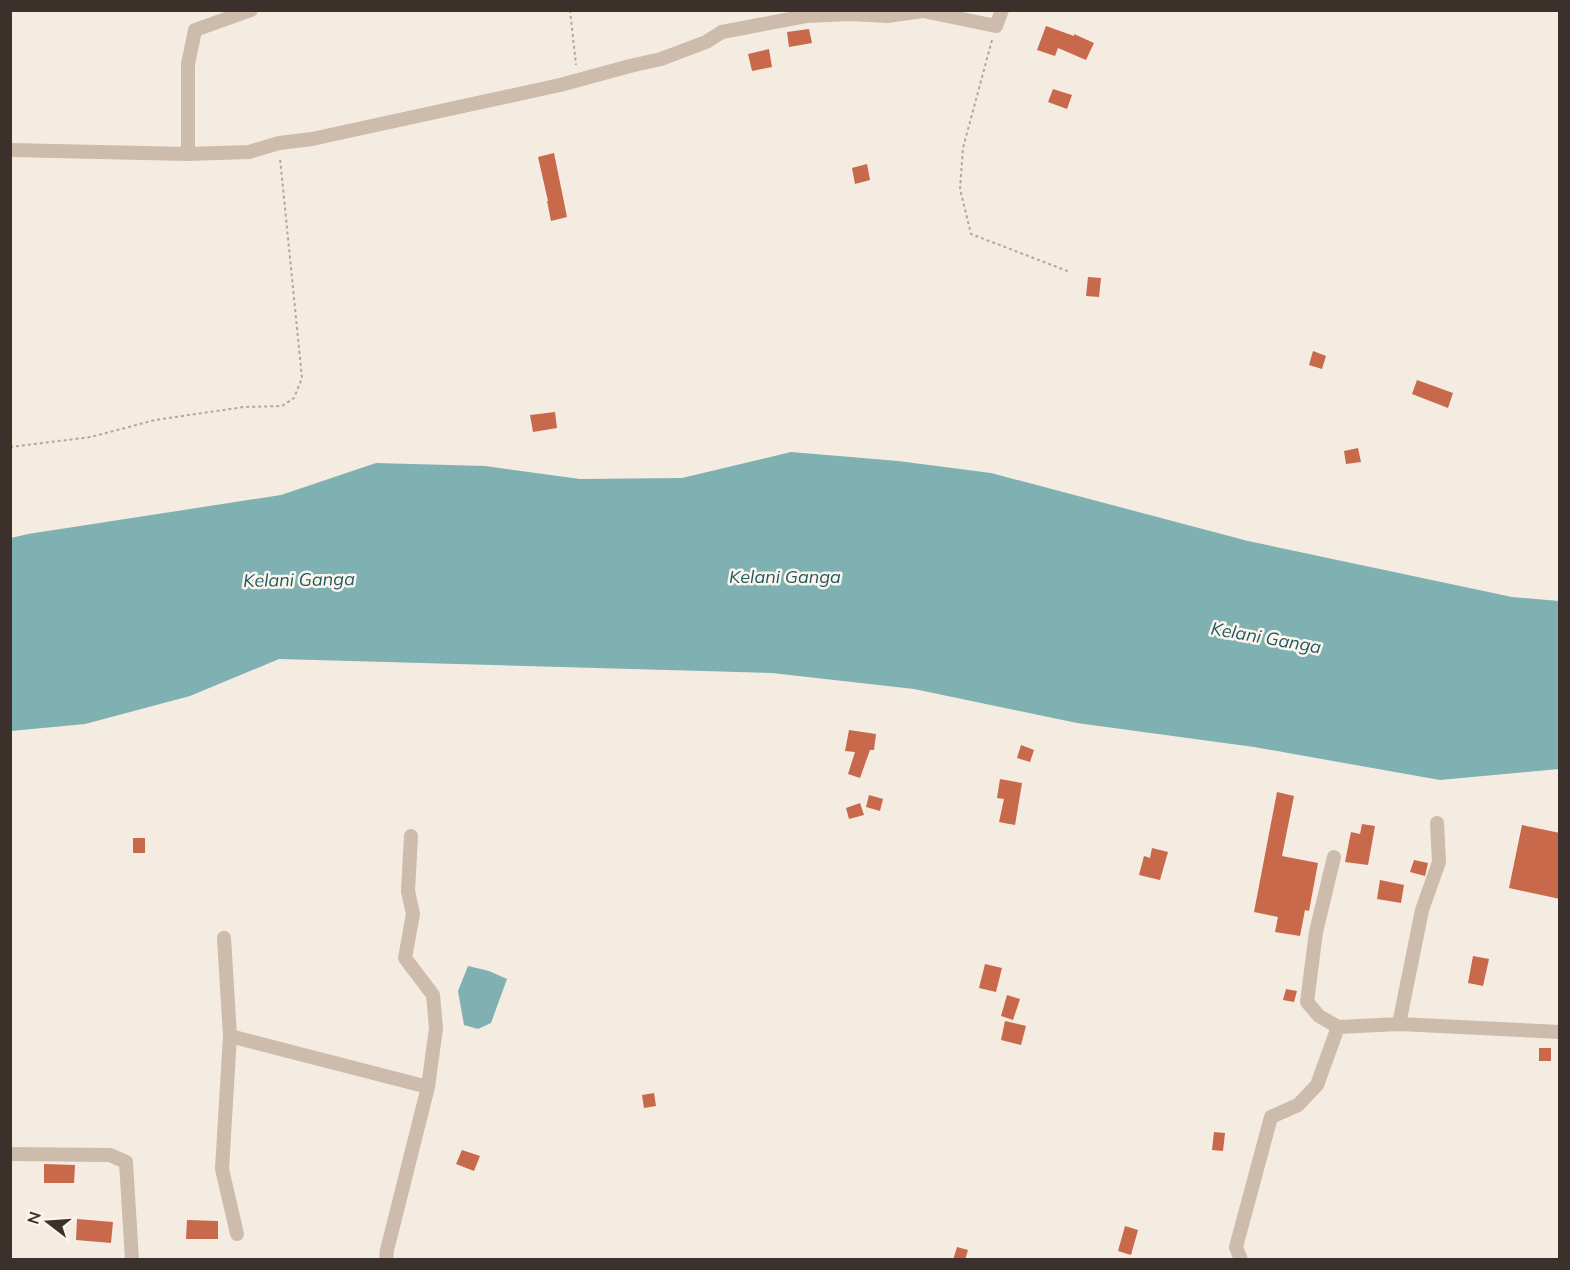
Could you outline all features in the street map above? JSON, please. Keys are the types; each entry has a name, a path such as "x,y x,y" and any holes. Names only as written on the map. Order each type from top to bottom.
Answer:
{"street":[{"path":"188,154 188,64 195,30 251,10"},
{"path":"10,150 188,154 249,152 279,143 312,139 560,85 662,60 722,33 806,16 852,14 888,16 922,11 996,26 1002,10"},
{"path":"1400,1024 1422,910 1439,862 1437,824"},
{"path":"386,1260 428,1087 436,1028 433,994 405,958 413,914 408,891 411,836"},
{"path":"1334,857 1316,932 1306,1002 1319,1016 1338,1028 1400,1024 1560,1032"},
{"path":"224,938 230,1036 222,1169 237,1234"},
{"path":"1241,1260 1236,1247 1270,1117 1298,1105 1317,1085 1338,1028"},
{"path":"230,1036 428,1087"},
{"path":"10,1154 110,1155 126,1162 132,1260"}],"path":[{"path":"570,10 577,66"},
{"path":"996,26 963,148 960,189 971,234 1070,272"},
{"path":"10,447 91,437 155,420 244,407 282,406 294,398 302,378 279,143"}],"water":[{"name":"Kelani Ganga","path":"791,452 898,461 991,473 1248,541 1512,597 1559,601 1559,769 1440,780 1254,747 1077,723 914,689 772,673 279,659 190,696 85,724 11,731 11,538 281,495 376,463 485,466 580,479 682,478"},
{"path":"468,966 489,971 507,979 491,1023 478,1029 464,1025 458,991"}],"building":[{"path":"1046,26 1074,36 1074,34 1094,43 1086,60 1058,48 1055,56 1037,50"},
{"path":"809,29 812,43 789,47 787,32"},
{"path":"769,49 772,67 752,71 748,54"},
{"path":"1053,89 1072,95 1067,109 1048,102"},
{"path":"554,153 567,217 551,221 538,157"},
{"path":"867,164 870,180 855,184 852,168"},
{"path":"1088,277 1101,278 1099,297 1086,296"},
{"path":"1313,351 1326,356 1322,369 1309,365"},
{"path":"1417,380 1453,393 1448,408 1412,394"},
{"path":"555,412 557,428 533,432 530,415"},
{"path":"1358,448 1361,462 1346,464 1344,451"},
{"path":"849,730 876,734 874,750 870,750 860,778 848,774 855,752 845,751"},
{"path":"1021,745 1034,750 1030,762 1017,758"},
{"path":"1000,779 1022,783 1015,825 999,822 1004,799 997,798"},
{"path":"1277,792 1294,796 1282,856 1318,863 1309,911 1305,910 1300,936 1275,932 1278,917 1254,912"},
{"path":"869,795 883,799 880,811 866,807"},
{"path":"860,803 864,815 849,819 846,808"},
{"path":"1362,824 1375,826 1368,865 1345,862 1351,832 1360,834"},
{"path":"1522,825 1560,833 1560,899 1509,888"},
{"path":"133,838 145,838 145,853 133,853"},
{"path":"1152,848 1168,852 1160,880 1139,875 1144,856 1150,858"},
{"path":"1414,860 1428,863 1425,876 1410,872"},
{"path":"1380,880 1404,885 1401,903 1377,899"},
{"path":"1473,956 1489,959 1483,986 1468,983"},
{"path":"985,964 1002,968 996,992 979,988"},
{"path":"1286,989 1297,991 1294,1002 1283,1000"},
{"path":"1007,995 1020,999 1013,1020 1001,1016"},
{"path":"1005,1021 1026,1026 1021,1045 1001,1040"},
{"path":"1539,1048 1551,1048 1551,1061 1539,1061"},
{"path":"654,1093 656,1106 644,1108 642,1095"},
{"path":"1214,1132 1225,1133 1223,1151 1212,1150"},
{"path":"462,1150 480,1156 474,1171 456,1164"},
{"path":"44,1164 75,1165 74,1183 44,1183"},
{"path":"77,1219 113,1222 111,1243 76,1240"},
{"path":"187,1220 218,1221 218,1239 186,1239"},
{"path":"1125,1226 1138,1230 1131,1255 1118,1251"},
{"path":"957,1247 968,1250 965,1260 953,1260"}]}
